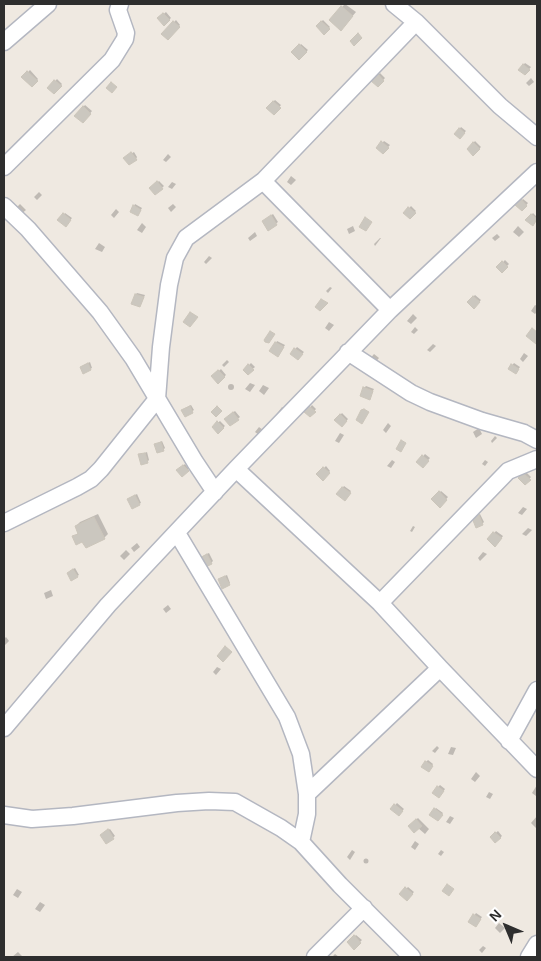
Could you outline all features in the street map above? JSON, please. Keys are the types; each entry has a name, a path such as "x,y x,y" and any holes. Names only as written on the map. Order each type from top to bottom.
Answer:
{"street":[{"path":"4,42 48,4"},
{"path":"394,4 416,22 500,106 537,137"},
{"path":"4,167 112,60 125,40 126,32 116,6"},
{"path":"4,523 91,478 157,399 169,285 175,258 186,238 262,181 416,22"},
{"path":"4,728 108,605 348,352 537,172"},
{"path":"262,181 390,310"},
{"path":"4,206 28,229 100,312 132,358 194,462 215,492"},
{"path":"348,352 423,399 446,409 524,433 537,440"},
{"path":"380,603 508,471 537,459"},
{"path":"236,469 380,603 537,769"},
{"path":"176,532 287,717 301,754 307,794 307,814 301,842"},
{"path":"307,794 440,668"},
{"path":"509,741 537,690"},
{"path":"4,815 32,819 73,816 177,803 235,802 301,842 340,885 412,957"},
{"path":"315,957 364,908"},
{"path":"529,957 537,944"}],"building":[{"path":"341,6 353,16 341,31 329,20"},
{"path":"163,13 170,20 164,26 157,18"},
{"path":"173,21 180,27 168,40 161,34"},
{"path":"321,21 330,29 324,35 316,26"},
{"path":"358,33 362,38 354,46 350,41"},
{"path":"299,44 307,52 299,60 291,52"},
{"path":"523,64 530,70 525,75 518,70"},
{"path":"27,71 38,81 32,87 21,77"},
{"path":"378,74 384,81 378,87 371,81"},
{"path":"54,80 62,86 54,94 47,88"},
{"path":"111,82 117,87 112,93 106,88"},
{"path":"273,101 281,108 274,115 266,108"},
{"path":"83,106 91,114 83,123 74,116"},
{"path":"459,128 465,133 460,139 454,134"},
{"path":"381,141 389,148 383,154 376,148"},
{"path":"473,142 480,149 473,156 467,149"},
{"path":"131,152 137,160 129,165 123,158"},
{"path":"157,181 163,189 155,195 149,188"},
{"path":"521,199 527,206 522,211 515,205"},
{"path":"133,205 141,210 138,216 130,212"},
{"path":"408,207 416,213 410,219 403,213"},
{"path":"63,213 71,220 66,227 57,220"},
{"path":"531,214 537,219 533,226 525,220"},
{"path":"271,215 277,225 268,231 262,221"},
{"path":"365,217 372,222 366,231 359,227"},
{"path":"502,261 508,267 502,273 496,267"},
{"path":"135,294 144,297 140,307 131,304"},
{"path":"473,296 480,302 474,309 467,302"},
{"path":"321,299 328,303 320,311 315,307"},
{"path":"190,312 198,317 190,327 183,322"},
{"path":"532,328 537,332 536,344 526,336"},
{"path":"270,331 275,334 269,343 265,342 264,340"},
{"path":"275,342 284,347 278,357 269,351"},
{"path":"294,348 303,354 298,360 290,354"},
{"path":"88,363 91,370 83,374 80,367"},
{"path":"248,364 254,370 248,375 243,370"},
{"path":"511,364 519,369 516,374 508,369"},
{"path":"218,370 225,377 218,384 211,376"},
{"path":"363,387 373,391 370,400 360,396"},
{"path":"190,406 193,413 185,417 181,410"},
{"path":"217,406 222,411 216,417 211,412"},
{"path":"309,406 316,412 310,417 304,412"},
{"path":"364,409 369,412 362,424 356,420 361,410"},
{"path":"233,412 239,420 230,426 224,419"},
{"path":"340,414 347,421 342,427 334,420"},
{"path":"217,421 224,428 218,434 212,427"},
{"path":"401,440 406,443 401,452 396,449"},
{"path":"161,442 164,451 157,453 154,444"},
{"path":"145,453 148,463 141,465 138,454"},
{"path":"422,455 429,461 423,468 416,462"},
{"path":"183,465 189,471 182,477 176,470"},
{"path":"323,467 330,473 323,481 316,474"},
{"path":"523,473 531,480 525,485 518,478"},
{"path":"342,487 351,493 345,501 336,494"},
{"path":"439,491 447,500 440,508 431,499"},
{"path":"135,495 140,505 132,509 127,499"},
{"path":"479,515 483,525 476,528 472,518"},
{"path":"94,517 105,539 86,548 82,542 76,545 72,536 78,534 75,526"},
{"path":"493,532 502,538 495,547 487,539"},
{"path":"207,554 212,564 201,569 196,560"},
{"path":"73,569 78,577 71,581 67,573"},
{"path":"225,576 230,585 222,589 218,579"},
{"path":"225,646 232,652 223,662 217,656"},
{"path":"425,761 433,766 429,772 421,767"},
{"path":"437,786 444,791 439,798 432,793"},
{"path":"394,804 403,811 399,816 390,809"},
{"path":"434,808 443,815 438,821 429,815"},
{"path":"416,819 422,826 414,833 408,826"},
{"path":"108,829 114,839 106,844 100,835"},
{"path":"495,832 501,838 495,843 490,837"},
{"path":"447,884 454,889 449,896 442,891"},
{"path":"405,887 413,894 407,901 399,894"},
{"path":"473,914 481,919 476,927 468,922"},
{"path":"354,935 361,943 354,950 347,942"}]}
